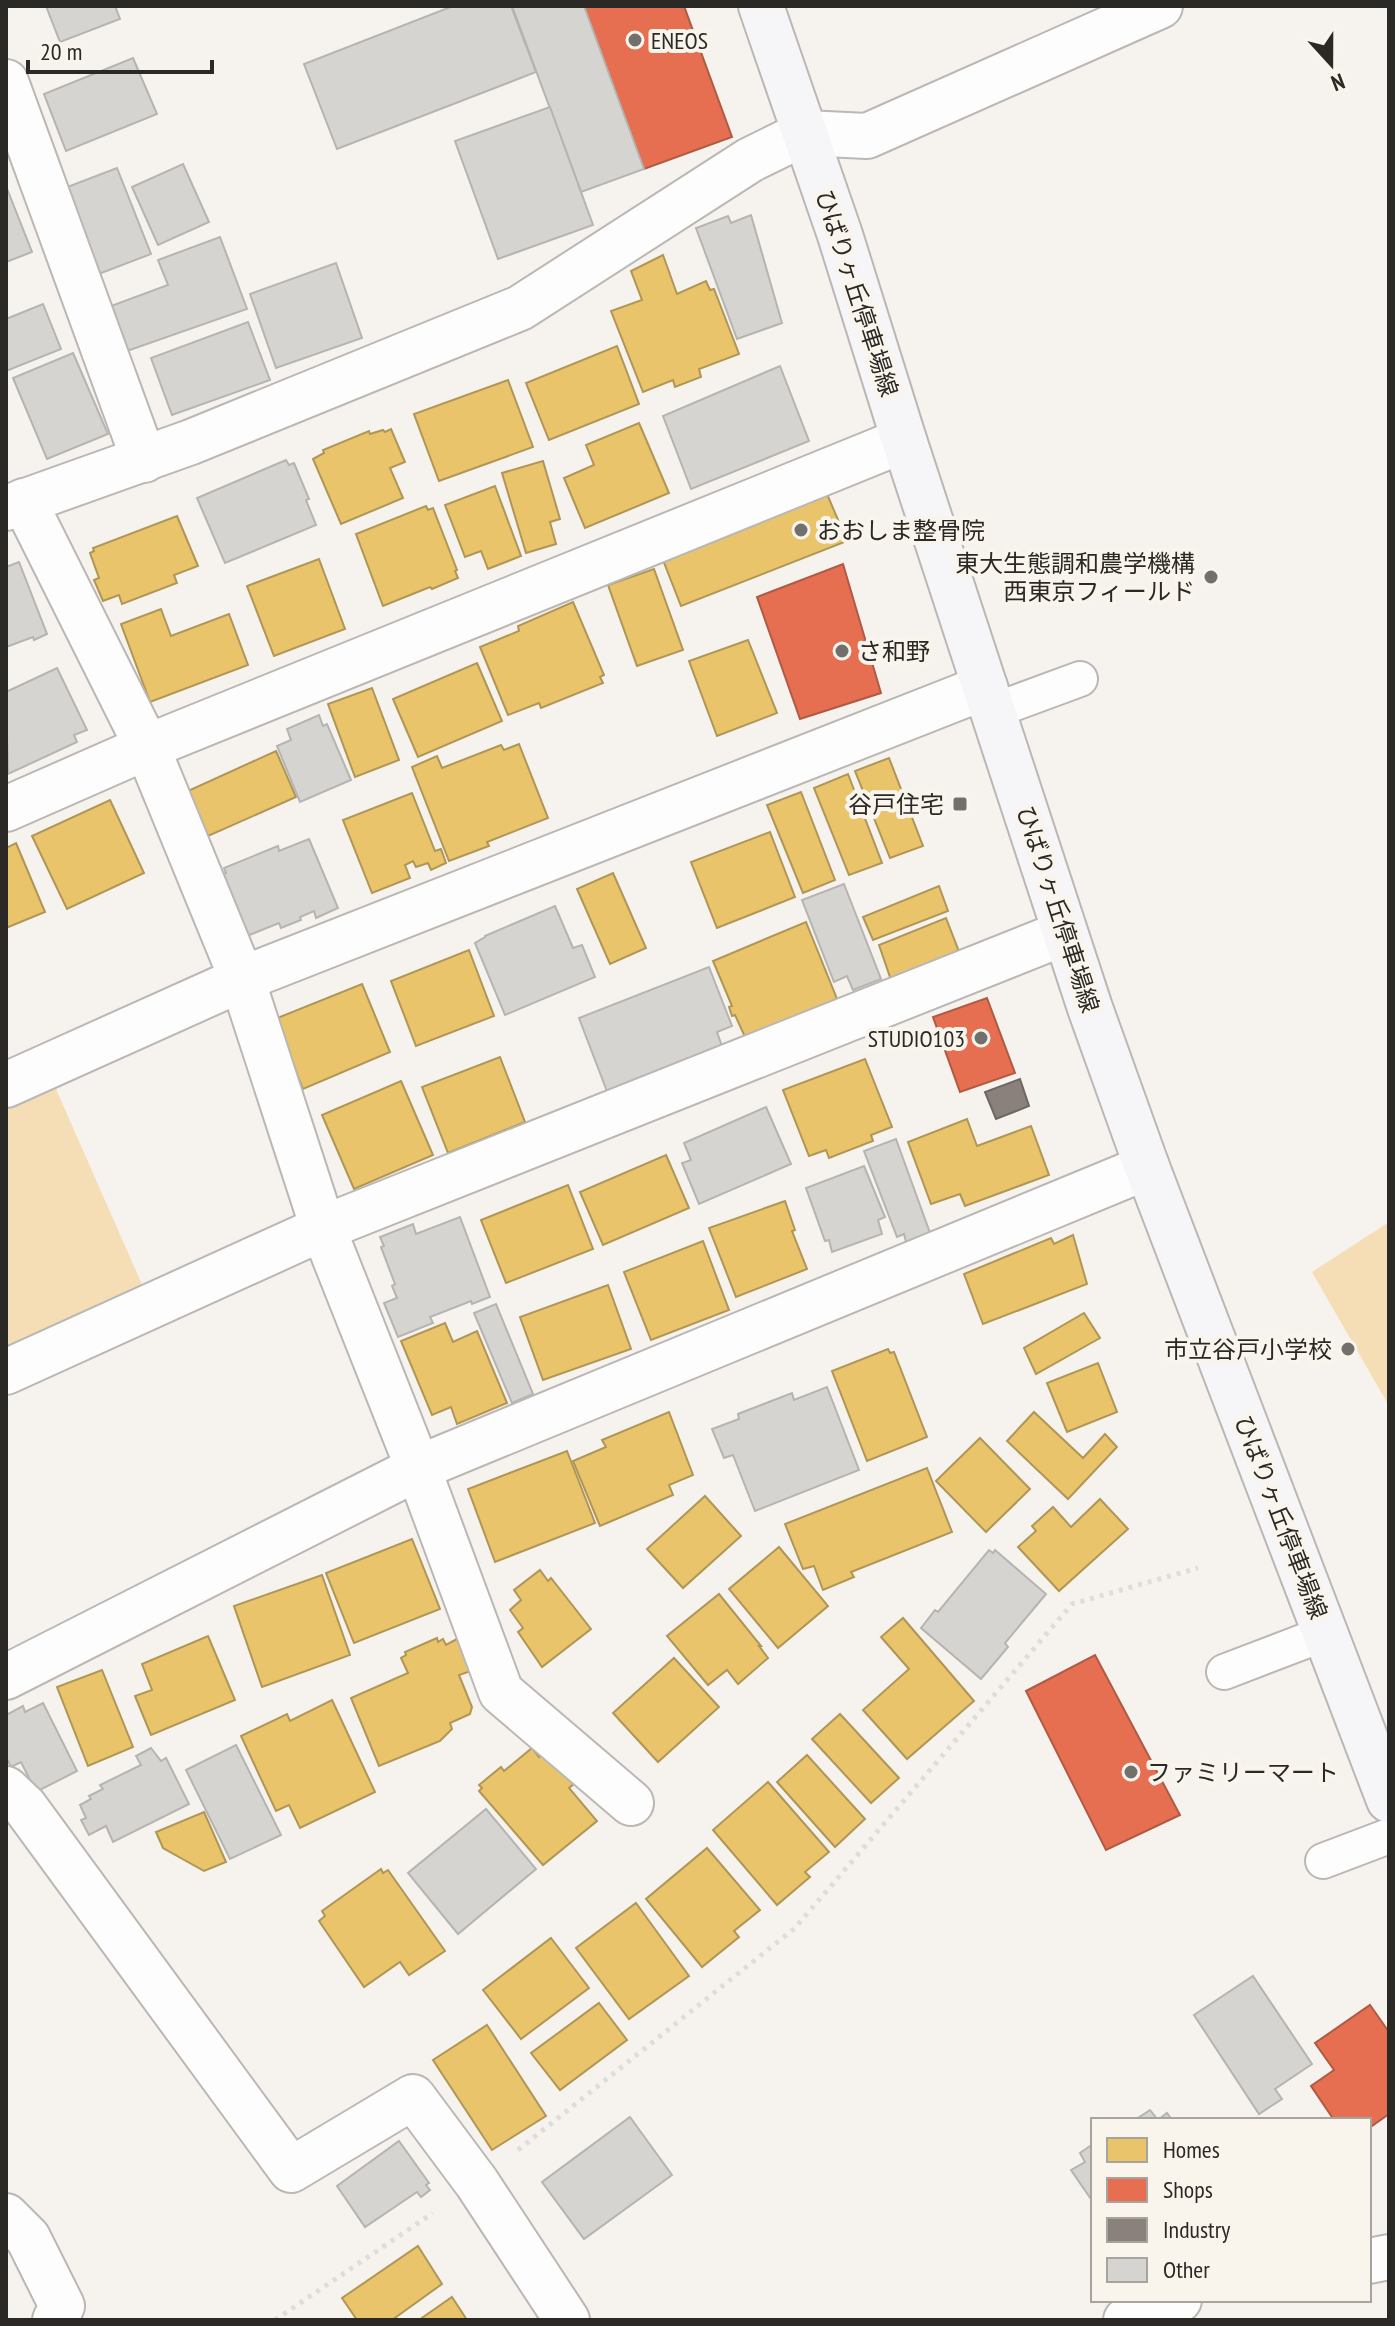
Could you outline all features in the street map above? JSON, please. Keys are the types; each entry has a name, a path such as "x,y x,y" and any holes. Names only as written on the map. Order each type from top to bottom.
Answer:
{"main road":[{"name":"ひばりヶ丘停車場線","path":"761,6 840,235 1064,933 1147,1167 1389,1800"}],"street":[{"path":"631,1803 501,1692 418,1468 323,1228 242,979 147,747 15,505 144,460 520,308 750,160 805,133 867,136 1160,6"},
{"path":"6,82 144,460"},
{"path":"6,809 147,747 904,440"},
{"path":"6,1085 242,979 989,699"},
{"path":"6,1372 323,1228 1064,933"},
{"path":"6,1677 418,1468 1147,1167"},
{"path":"6,1789 25,1807 291,2170 413,2097 477,2183 567,2320"},
{"path":"6,2216 28,2238 62,2306 55,2320"},
{"path":"1126,2320 1174,2302"}],"lane":[{"path":"989,699 1080,679"},
{"path":"1224,1672 1326,1633"},
{"path":"1323,1861 1389,1836"}],"path":[{"path":"275,2320 477,2183 795,1928 1072,1604 1198,1568"}],"shaded area":[{"path":"52,1080 148,1298 12,1358 6,1346 6,1100"},
{"path":"1389,1222 1389,1406 1312,1272"}],"building: Homes":[{"path":"663,255 677,294 706,281 710,290 714,289 739,354 699,369 701,377 675,387 673,380 643,392 611,311 642,300 631,271"},
{"path":"617,346 639,404 549,440 526,383"},
{"path":"508,380 533,447 439,481 414,414"},
{"path":"639,423 669,493 585,528 564,478 594,465 586,445"},
{"path":"391,429 405,462 390,468 403,498 341,524 313,459 324,453 323,450 369,431 370,434"},
{"path":"543,461 560,519 550,522 556,544 526,553 502,473"},
{"path":"495,486 521,556 488,569 481,551 465,557 445,505"},
{"path":"827,494 847,541 681,606 663,560"},
{"path":"426,506 428,510 433,508 458,578 383,606 356,534"},
{"path":"177,516 198,566 174,575 177,583 122,604 119,595 103,601 94,580 99,578 90,553 94,551 93,548"},
{"path":"319,559 345,629 274,656 247,586"},
{"path":"654,569 683,650 637,666 608,585"},
{"path":"573,602 604,675 600,677 603,683 541,708 539,703 508,715 480,647 519,631 518,626"},
{"path":"161,609 171,636 229,614 248,665 150,702 121,624"},
{"path":"748,640 777,713 717,736 689,661"},
{"path":"477,663 502,721 418,757 393,699"},
{"path":"372,688 399,760 355,777 328,704"},
{"path":"519,744 548,818 449,861 412,767 437,756 442,768 501,745 504,750"},
{"path":"276,751 296,797 208,836 188,791"},
{"path":"889,758 923,846 890,858 855,771"},
{"path":"848,774 882,863 849,875 814,788"},
{"path":"801,792 835,880 803,893 767,805"},
{"path":"412,793 435,851 441,849 446,863 431,870 428,863 416,867 413,861 405,865 410,878 372,893 343,820"},
{"path":"110,800 144,873 67,909 32,836"},
{"path":"770,832 795,897 717,928 691,862"},
{"path":"16,843 45,912 6,928 6,848"},
{"path":"613,873 646,948 610,964 577,889"},
{"path":"939,886 948,911 873,940 863,917"},
{"path":"946,918 958,949 953,957 891,980 879,945"},
{"path":"806,922 837,999 802,1013 804,1018 745,1037 735,1015 732,1016 729,1007 732,1006 713,961"},
{"path":"469,950 494,1016 416,1046 391,981"},
{"path":"362,984 390,1052 303,1089 275,1019"},
{"path":"500,1057 525,1122 448,1153 422,1087"},
{"path":"865,1059 892,1127 871,1135 873,1141 829,1158 826,1150 809,1156 783,1090"},
{"path":"401,1081 433,1155 354,1189 322,1115"},
{"path":"967,1119 977,1146 1031,1126 1049,1175 965,1206 960,1194 931,1204 908,1142"},
{"path":"666,1155 689,1208 603,1245 580,1192"},
{"path":"568,1185 593,1249 506,1283 481,1220"},
{"path":"785,1201 795,1230 792,1231 807,1269 736,1297 709,1228"},
{"path":"1073,1235 1087,1284 983,1324 964,1274 1051,1238 1054,1244"},
{"path":"703,1241 729,1310 651,1340 624,1272"},
{"path":"608,1285 631,1349 543,1380 520,1317"},
{"path":"1084,1313 1100,1338 1036,1374 1024,1348"},
{"path":"445,1323 453,1342 477,1331 507,1403 457,1424 451,1407 432,1415 401,1341"},
{"path":"888,1349 890,1353 894,1352 927,1437 867,1461 832,1371"},
{"path":"1098,1363 1117,1412 1067,1432 1047,1383"},
{"path":"669,1412 693,1475 669,1485 673,1495 600,1526 573,1461 606,1447 602,1440"},
{"path":"1034,1412 1083,1458 1105,1434 1117,1447 1068,1499 1007,1441"},
{"path":"980,1438 1030,1489 986,1532 936,1481"},
{"path":"567,1451 595,1523 495,1562 468,1489"},
{"path":"927,1468 952,1532 851,1572 854,1577 823,1590 814,1566 803,1569 785,1524"},
{"path":"705,1496 741,1536 683,1588 647,1549"},
{"path":"1100,1499 1128,1529 1059,1591 1018,1547 1036,1531 1032,1526 1053,1507 1071,1527"},
{"path":"412,1539 440,1609 354,1643 326,1573"},
{"path":"779,1547 828,1606 778,1648 729,1589"},
{"path":"540,1570 548,1581 551,1578 591,1629 542,1667 518,1632 523,1628 510,1610 521,1600 514,1590"},
{"path":"322,1575 350,1655 262,1687 234,1606"},
{"path":"719,1594 768,1658 738,1684 727,1670 708,1685 667,1636"},
{"path":"903,1618 974,1701 907,1759 863,1710 909,1669 881,1637"},
{"path":"208,1636 235,1700 151,1735 135,1696 152,1690 142,1664"},
{"path":"437,1638 438,1642 443,1639 446,1645 457,1639 471,1671 459,1675 472,1707 470,1714 450,1723 452,1729 440,1741 379,1766 351,1698 408,1673 401,1658 406,1655 405,1652"},
{"path":"674,1658 719,1707 658,1762 613,1713"},
{"path":"102,1670 133,1747 88,1766 57,1687"},
{"path":"332,1700 375,1792 300,1828 289,1805 276,1811 241,1736 287,1714 290,1721"},
{"path":"840,1714 899,1778 871,1803 812,1739"},
{"path":"552,1746 580,1779 569,1788 597,1821 543,1865 479,1791 482,1788 479,1785 501,1767 504,1771 532,1748 539,1757"},
{"path":"807,1755 865,1819 835,1847 777,1782"},
{"path":"768,1782 829,1852 805,1872 810,1877 777,1905 713,1830"},
{"path":"204,1812 226,1862 204,1871 163,1848 156,1832"},
{"path":"707,1848 760,1910 734,1931 739,1937 702,1967 646,1899"},
{"path":"381,1869 383,1873 388,1870 445,1951 409,1975 400,1962 364,1987 319,1921 325,1916 322,1911"},
{"path":"636,1903 689,1976 629,2019 576,1948"},
{"path":"551,1938 589,1988 521,2039 483,1990"},
{"path":"599,2003 627,2040 560,2090 531,2053"},
{"path":"487,2025 546,2116 492,2150 433,2060"},
{"path":"418,2246 442,2284 392,2320 357,2320 342,2298"},
{"path":"452,2297 467,2320 419,2320"}],"building: Shops":[{"path":"584,6 684,6 732,137 644,169"},
{"path":"843,564 881,693 800,719 757,597"},
{"path":"987,998 1015,1073 960,1092 933,1017"},
{"path":"1095,1655 1180,1815 1106,1850 1026,1691"},
{"path":"1370,2005 1389,2032 1389,2114 1371,2127 1371,2118 1333,2118 1311,2086 1334,2070 1315,2043"}],"building: Industry":[{"path":"1020,1079 1029,1106 996,1119 985,1092"}],"building: Other":[{"path":"46,6 115,6 120,19 60,42"},
{"path":"453,6 511,6 536,72 337,149 304,64"},
{"path":"512,6 584,6 644,169 581,192"},
{"path":"133,58 157,114 66,151 44,94"},
{"path":"550,107 593,225 498,259 455,141"},
{"path":"183,164 209,222 158,245 132,187"},
{"path":"117,168 151,254 96,275 62,189"},
{"path":"6,186 32,252 6,262"},
{"path":"751,215 782,323 737,339 696,228 728,216 731,223"},
{"path":"220,237 247,309 127,351 111,306 168,285 158,260"},
{"path":"336,263 362,338 276,368 250,294"},
{"path":"43,304 61,349 6,371 6,319"},
{"path":"248,322 270,380 172,415 151,358"},
{"path":"73,353 108,434 47,459 13,378"},
{"path":"780,366 809,441 691,489 663,416"},
{"path":"286,460 289,465 294,463 316,525 225,563 197,498"},
{"path":"19,562 47,634 6,647 6,567"},
{"path":"57,668 87,730 74,735 77,742 8,774 6,692"},
{"path":"319,715 323,726 327,724 351,780 300,802 277,746 291,740 287,729"},
{"path":"309,839 338,908 316,918 314,911 281,928 279,923 247,936 221,875 226,873 224,868 278,846 279,851"},
{"path":"844,884 881,979 853,990 847,976 834,982 802,900"},
{"path":"555,906 573,948 582,945 595,977 505,1015 475,943"},
{"path":"709,967 732,1026 717,1032 723,1049 608,1094 579,1018"},
{"path":"766,1107 791,1164 699,1204 682,1163 691,1160 684,1143"},
{"path":"896,1139 930,1233 906,1242 904,1234 897,1237 864,1151"},
{"path":"864,1166 885,1217 878,1220 882,1234 832,1252 806,1188"},
{"path":"460,1217 490,1297 430,1317 433,1323 398,1337 384,1303 397,1298 380,1237 413,1224 416,1234"},
{"path":"496,1304 533,1394 512,1403 474,1313"},
{"path":"827,1387 859,1470 755,1511 733,1455 724,1458 712,1429 739,1419 738,1414 792,1393 794,1400"},
{"path":"989,1550 993,1553 995,1550 1046,1594 1005,1643 1008,1647 981,1679 921,1628"},
{"path":"43,1703 77,1771 36,1792 21,1762 11,1767 6,1757 6,1715 23,1706 25,1712"},
{"path":"236,1745 281,1835 230,1859 186,1770"},
{"path":"151,1748 161,1761 166,1758 189,1804 113,1842 106,1826 89,1835 81,1820 86,1818 80,1805 103,1789 100,1785 141,1765 136,1756"},
{"path":"486,1809 536,1869 458,1934 408,1873"},
{"path":"1253,1976 1312,2064 1275,2089 1282,2099 1259,2114 1194,2015"},
{"path":"1150,2110 1156,2118 1138,2118"},
{"path":"630,2117 672,2175 584,2239 542,2182"},
{"path":"399,2141 429,2183 426,2185 430,2190 421,2197 417,2192 365,2227 337,2186"},
{"path":"1091,2145 1091,2199 1071,2170 1085,2162 1080,2153"}],"place":[{"name":"ENEOS","path":"635,40"},
{"name":"おおしま整骨院","path":"801,530"},
{"name":"東大生態調和農学機構 西東京フィールド","path":"1211,577"},
{"name":"さ和野","path":"842,651"},
{"name":"谷戸住宅","path":"960,804"},
{"name":"STUDIO103","path":"981,1038"},
{"name":"市立谷戸小学校","path":"1348,1349"},
{"name":"ファミリーマート","path":"1131,1772"}]}
